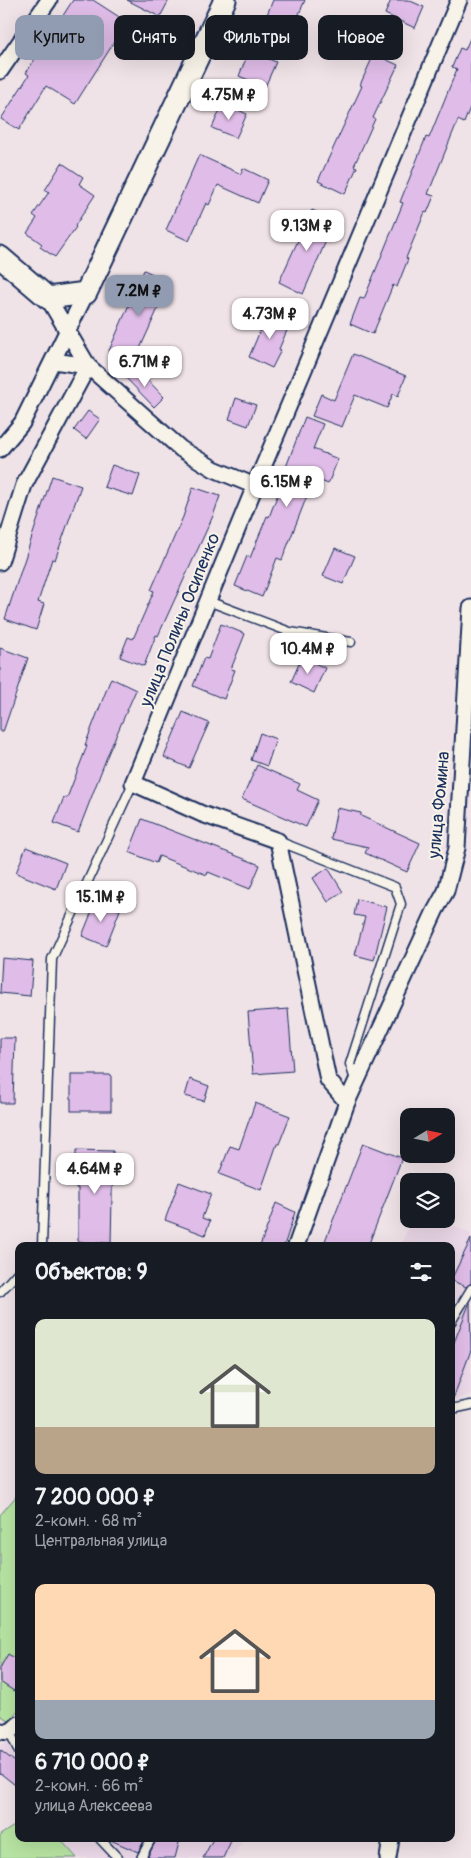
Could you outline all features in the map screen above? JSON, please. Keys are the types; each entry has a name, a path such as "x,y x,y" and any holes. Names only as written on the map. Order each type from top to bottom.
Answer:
{"street":[{"path":"0,71 49,0"},
{"path":"0,449 22,423 54,361 225,0"},
{"name":"улица Полины Осипенко","path":"133,783 255,486 459,0"},
{"path":"0,257 48,298 88,366 181,449 214,469 255,486"},
{"path":"48,298 86,293"},
{"path":"54,361 88,366"},
{"path":"0,562 24,484 88,366"},
{"name":"улица Фомина","path":"347,1102 355,1081 446,891 457,848 471,608"},
{"path":"133,783 202,814 278,841 328,1080 347,1102 297,1242"},
{"path":"388,1858 391,1842"}],"lane":[{"path":"208,601 290,632 351,642"},
{"name":"улица Полины Осипенко","path":"43,1242 52,959 133,783"},
{"path":"278,841 395,888 401,904 350,1064 355,1081"},
{"path":"0,1292 15,1275"},
{"path":"455,1315 471,1289"},
{"path":"455,1408 471,1405"},
{"path":"10,1729 15,1742"},
{"path":"103,1842 118,1858"},
{"path":"141,1858 149,1842"}],"shaded area":[{"path":"455,1226 471,1234 471,1394 456,1400 455,1400 455,1242 402,1242 408,1228 455,1228"},
{"path":"15,1743 15,1786 0,1773 0,1744"},
{"path":"63,1842 241,1842 233,1858 77,1858"}],"green space":[{"path":"15,1498 15,1714 9,1721 0,1715 0,1515"},
{"path":"15,1826 15,1842 63,1842 77,1858 0,1858 0,1835"}],"building":[{"path":"73,0 93,0 116,15 114,15 114,42 104,58 104,15 63,15"},
{"path":"127,0 169,0 161,15 156,15"},
{"path":"273,0 305,0 299,15 267,15"},
{"path":"391,0 408,0 424,7 415,28 403,22 403,15 385,14"},
{"path":"471,36 471,105 464,123 458,120 428,194 434,196 427,213 425,212 406,258 408,259 397,287 393,285 373,334 350,324 360,298 364,299 403,203 400,202 426,137 429,138 457,69 452,67 460,48 465,50"},
{"path":"34,60 103,60 75,104 46,86 19,130 1,119 29,75 26,73"},
{"path":"245,60 271,60 276,62 265,87 239,76"},
{"path":"371,60 387,60 398,65 373,118 375,119 354,166 357,167 345,194 318,181 362,86 360,85"},
{"path":"223,103 247,114 236,138 212,128"},
{"path":"199,155 241,174 243,168 268,180 258,203 218,185 209,205 206,203 189,241 166,230"},
{"path":"62,163 83,177 79,184 95,195 55,257 40,247 42,244 27,233 37,218 33,215 49,192 45,190"},
{"path":"312,210 335,220 303,294 279,282"},
{"path":"144,270 170,282 133,364 108,353"},
{"path":"268,312 291,321 279,349 281,350 272,368 249,357"},
{"path":"353,354 406,376 398,396 393,394 387,408 355,395 342,427 312,416 321,394 334,400"},
{"path":"136,368 164,397 154,407 126,378"},
{"path":"236,398 256,405 248,426 229,419"},
{"path":"88,411 100,419 86,439 74,430"},
{"path":"305,417 323,424 313,449 338,459 328,484 314,478 282,560 277,558 262,597 235,586 247,556 250,558 267,516 269,517"},
{"path":"112,465 140,475 133,496 104,487"},
{"path":"52,476 81,486 55,560 52,559 38,602 44,604 36,630 5,619"},
{"path":"193,487 220,496 213,516 158,636 156,635 144,666 120,657 128,637 133,639 154,591 151,590 183,517"},
{"path":"335,548 355,556 343,584 323,576"},
{"path":"221,624 245,634 231,669 235,670 224,699 193,686 204,658 208,659"},
{"path":"0,648 28,658 3,732 0,732"},
{"path":"302,657 325,668 314,693 291,682"},
{"path":"111,678 136,690 108,754 78,832 54,823 64,797 67,798"},
{"path":"183,712 209,723 189,768 164,757"},
{"path":"260,733 276,739 267,766 251,760"},
{"path":"257,765 300,784 297,790 318,800 306,827 242,799"},
{"path":"337,808 361,813 361,816 420,843 407,872 365,853 368,847 331,839"},
{"path":"142,819 260,865 250,889 208,872 207,875 159,856 156,863 129,852"},
{"path":"26,847 66,863 56,889 16,873"},
{"path":"328,868 343,892 328,902 313,878"},
{"path":"357,899 387,907 374,960 355,955 365,917 354,915"},
{"path":"96,901 120,910 106,946 82,936"},
{"path":"2,958 33,961 30,996 0,993"},
{"path":"288,1009 293,1071 253,1074 248,1012"},
{"path":"0,1038 15,1038 13,1103 0,1103"},
{"path":"71,1075 111,1075 111,1111 71,1111"},
{"path":"190,1079 209,1086 204,1101 185,1096"},
{"path":"255,1103 290,1116 279,1144 277,1144 261,1190 219,1174 230,1146 239,1149"},
{"path":"363,1143 400,1157 400,1163 370,1242 325,1242"},
{"path":"76,1150 113,1151 111,1242 78,1242 78,1188 76,1188"},
{"path":"179,1182 211,1194 202,1218 210,1221 205,1235 165,1220"},
{"path":"276,1203 295,1212 285,1242 261,1242"},
{"path":"471,1239 471,1283 466,1287 455,1282 455,1272"},
{"path":"470,1302 471,1350 455,1394 455,1340"},
{"path":"8,1654 15,1658 14,1691 0,1682 0,1668"},
{"path":"0,1750 15,1762 15,1785 0,1773"},
{"path":"115,1842 143,1842 138,1852"},
{"path":"155,1842 179,1842 175,1858 152,1858 148,1856"},
{"path":"211,1842 231,1842 223,1858 203,1858"}]}
